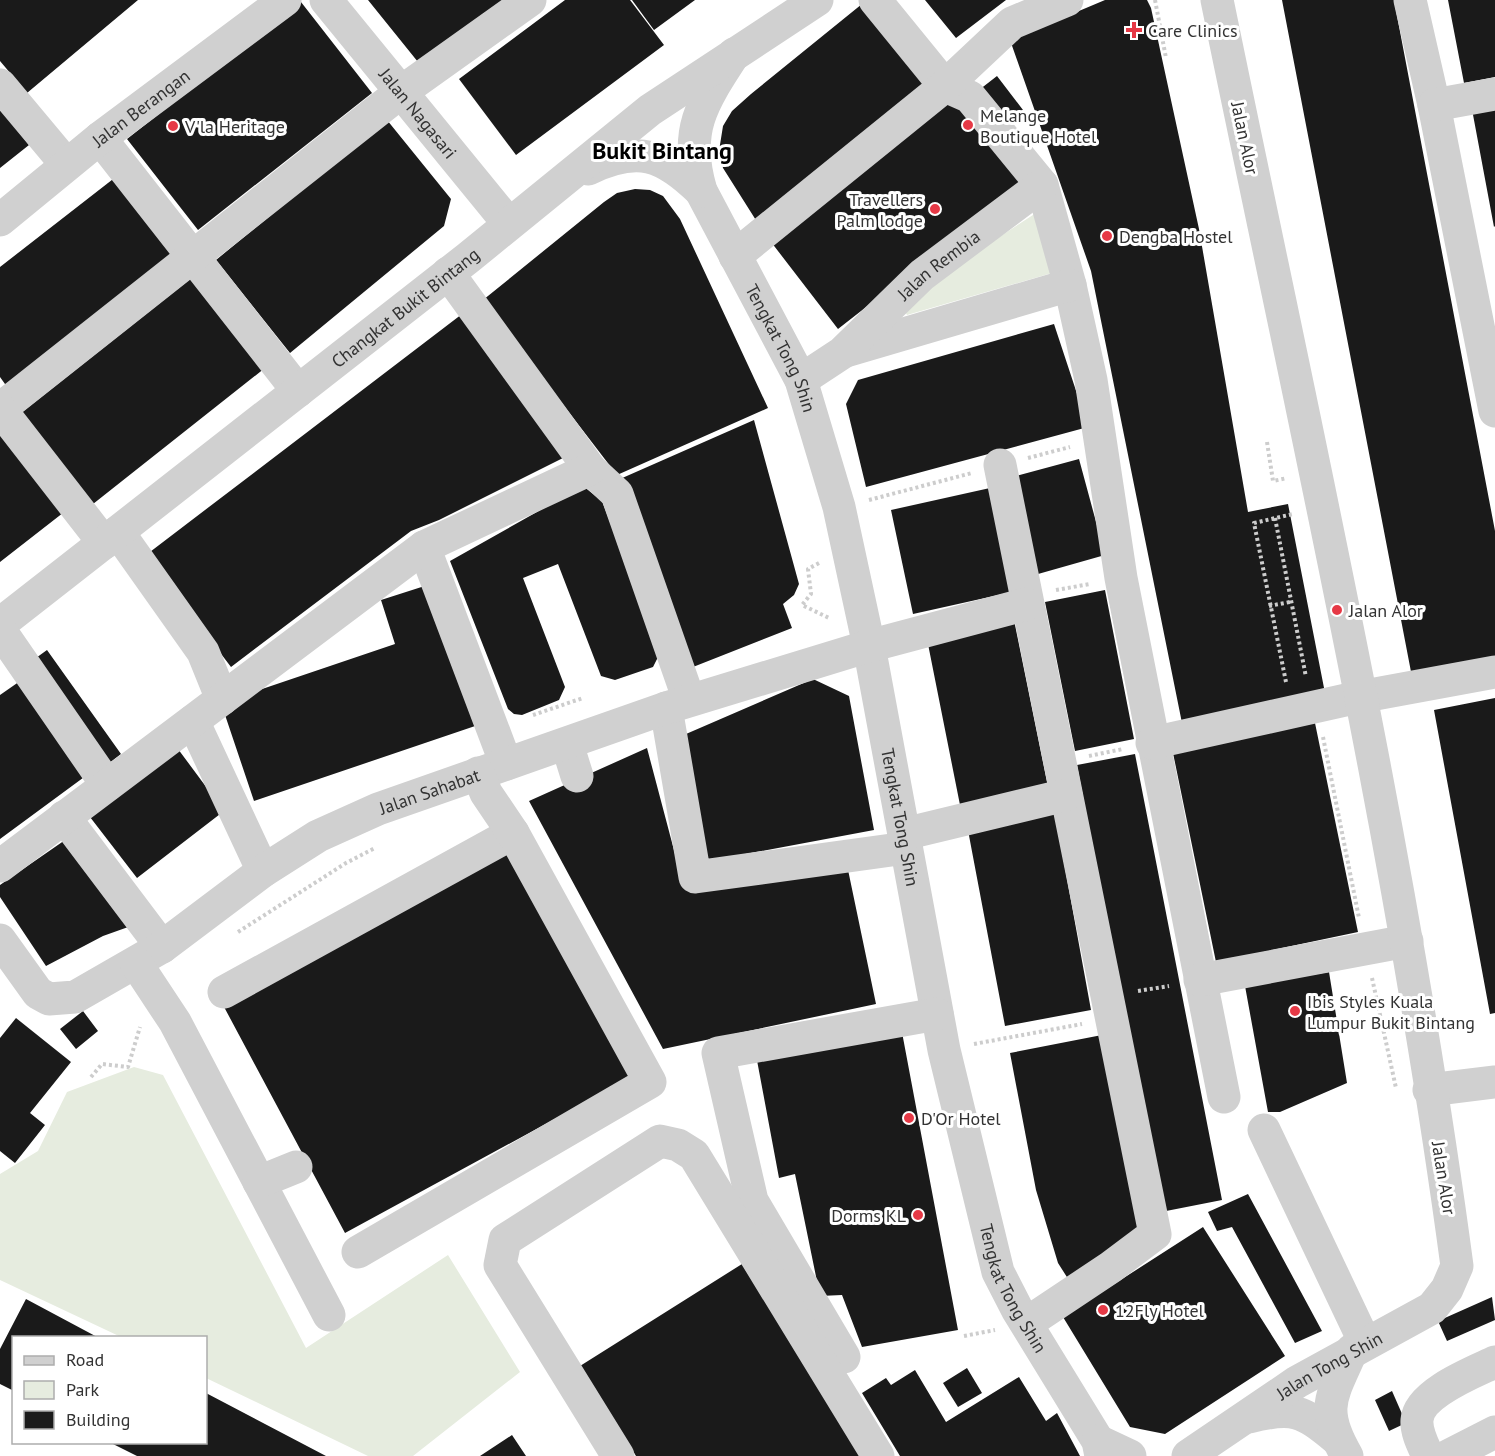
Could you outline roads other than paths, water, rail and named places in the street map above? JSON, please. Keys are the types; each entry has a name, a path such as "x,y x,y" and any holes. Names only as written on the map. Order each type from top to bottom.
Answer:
{"street":[{"name":"Jalan Berangan","path":"0,220 66,164 285,0"},
{"name":"Jalan Nagasari","path":"326,0 509,224"},
{"path":"222,699 203,651 111,537 0,409 401,92 530,0"},
{"name":"Changkat Bukit Bintang","path":"0,624 448,273 650,110 817,0"},
{"path":"874,0 945,86 970,97 1042,185 1070,285 1091,381 1121,578 1224,1097"},
{"path":"735,256 945,86 1012,23 1067,0"},
{"name":"Jalan Alor","path":"1217,0 1407,940 1414,1093 1457,1266"},
{"path":"1410,0 1434,105 1495,411"},
{"name":"Tengkat Tong Shin","path":"734,54 707,95 695,126 694,168 701,191 735,256 784,367 839,507 869,646 944,1050 998,1272 1007,1292 1013,1326 1099,1449 1130,1456"},
{"path":"0,85 66,164"},
{"path":"1434,105 1495,94"},
{"path":"100,138 298,391"},
{"name":"Tengkat Tong Shin","path":"566,179 611,158 641,155 674,167 701,191"},
{"name":"Jalan Rembia","path":"842,353 922,275 1042,185"},
{"path":"448,273 588,460 617,494 677,704 695,876 905,841 1066,795"},
{"name":"Jalan Rembia","path":"784,367 842,353 1070,285"},
{"path":"0,866 424,547 588,460"},
{"path":"1000,465 1155,1234 1102,1273 1013,1326"},
{"path":"358,1252 453,1191 650,1082 513,832 486,793 492,769 424,547"},
{"name":"Jalan Sahabat","path":"0,940 38,993 49,999 75,998 149,955 263,872 318,836 368,814 677,704 1027,600"},
{"path":"0,630 107,785"},
{"path":"1152,743 1359,697 1495,672"},
{"path":"193,721 263,872"},
{"path":"567,744 577,776"},
{"path":"64,817 149,955 175,1022 329,1315"},
{"path":"224,992 513,832"},
{"path":"1200,980 1407,940"},
{"path":"844,1357 752,1201 718,1053 938,1014"},
{"path":"1414,1093 1495,1082"},
{"path":"1264,1130 1359,1346 1331,1401 1329,1418 1342,1447"},
{"path":"618,1456 500,1266 501,1253 505,1240 660,1141 678,1144 694,1155 878,1456"},
{"path":"259,1182 296,1167"},
{"name":"Jalan Tong Shin","path":"1188,1456 1297,1382 1432,1308 1447,1288 1457,1266"},
{"path":"1428,1456 1421,1440 1417,1420 1421,1407 1438,1391 1495,1362"},
{"path":"1243,1419 1279,1410 1299,1413 1316,1422 1342,1447"},
{"path":"1448,1456 1495,1432"}],"place":[{"name":"Care Clinics","path":"1134,30"},
{"name":"Melange Boutique Hotel","path":"968,125"},
{"name":"V'la Heritage","path":"173,126"},
{"name":"Travellers Palm lodge","path":"935,209"},
{"name":"Dengba Hostel","path":"1107,236"},
{"name":"Jalan Alor","path":"1337,610"},
{"name":"Ibis Styles Kuala Lumpur Bukit Bintang","path":"1295,1011"},
{"name":"D'Or Hotel","path":"909,1118"},
{"name":"Dorms KL","path":"918,1215"},
{"name":"12Fly Hotel","path":"1103,1310"}],"district":[{"name":"Bukit Bintang","path":"662,150"}]}
